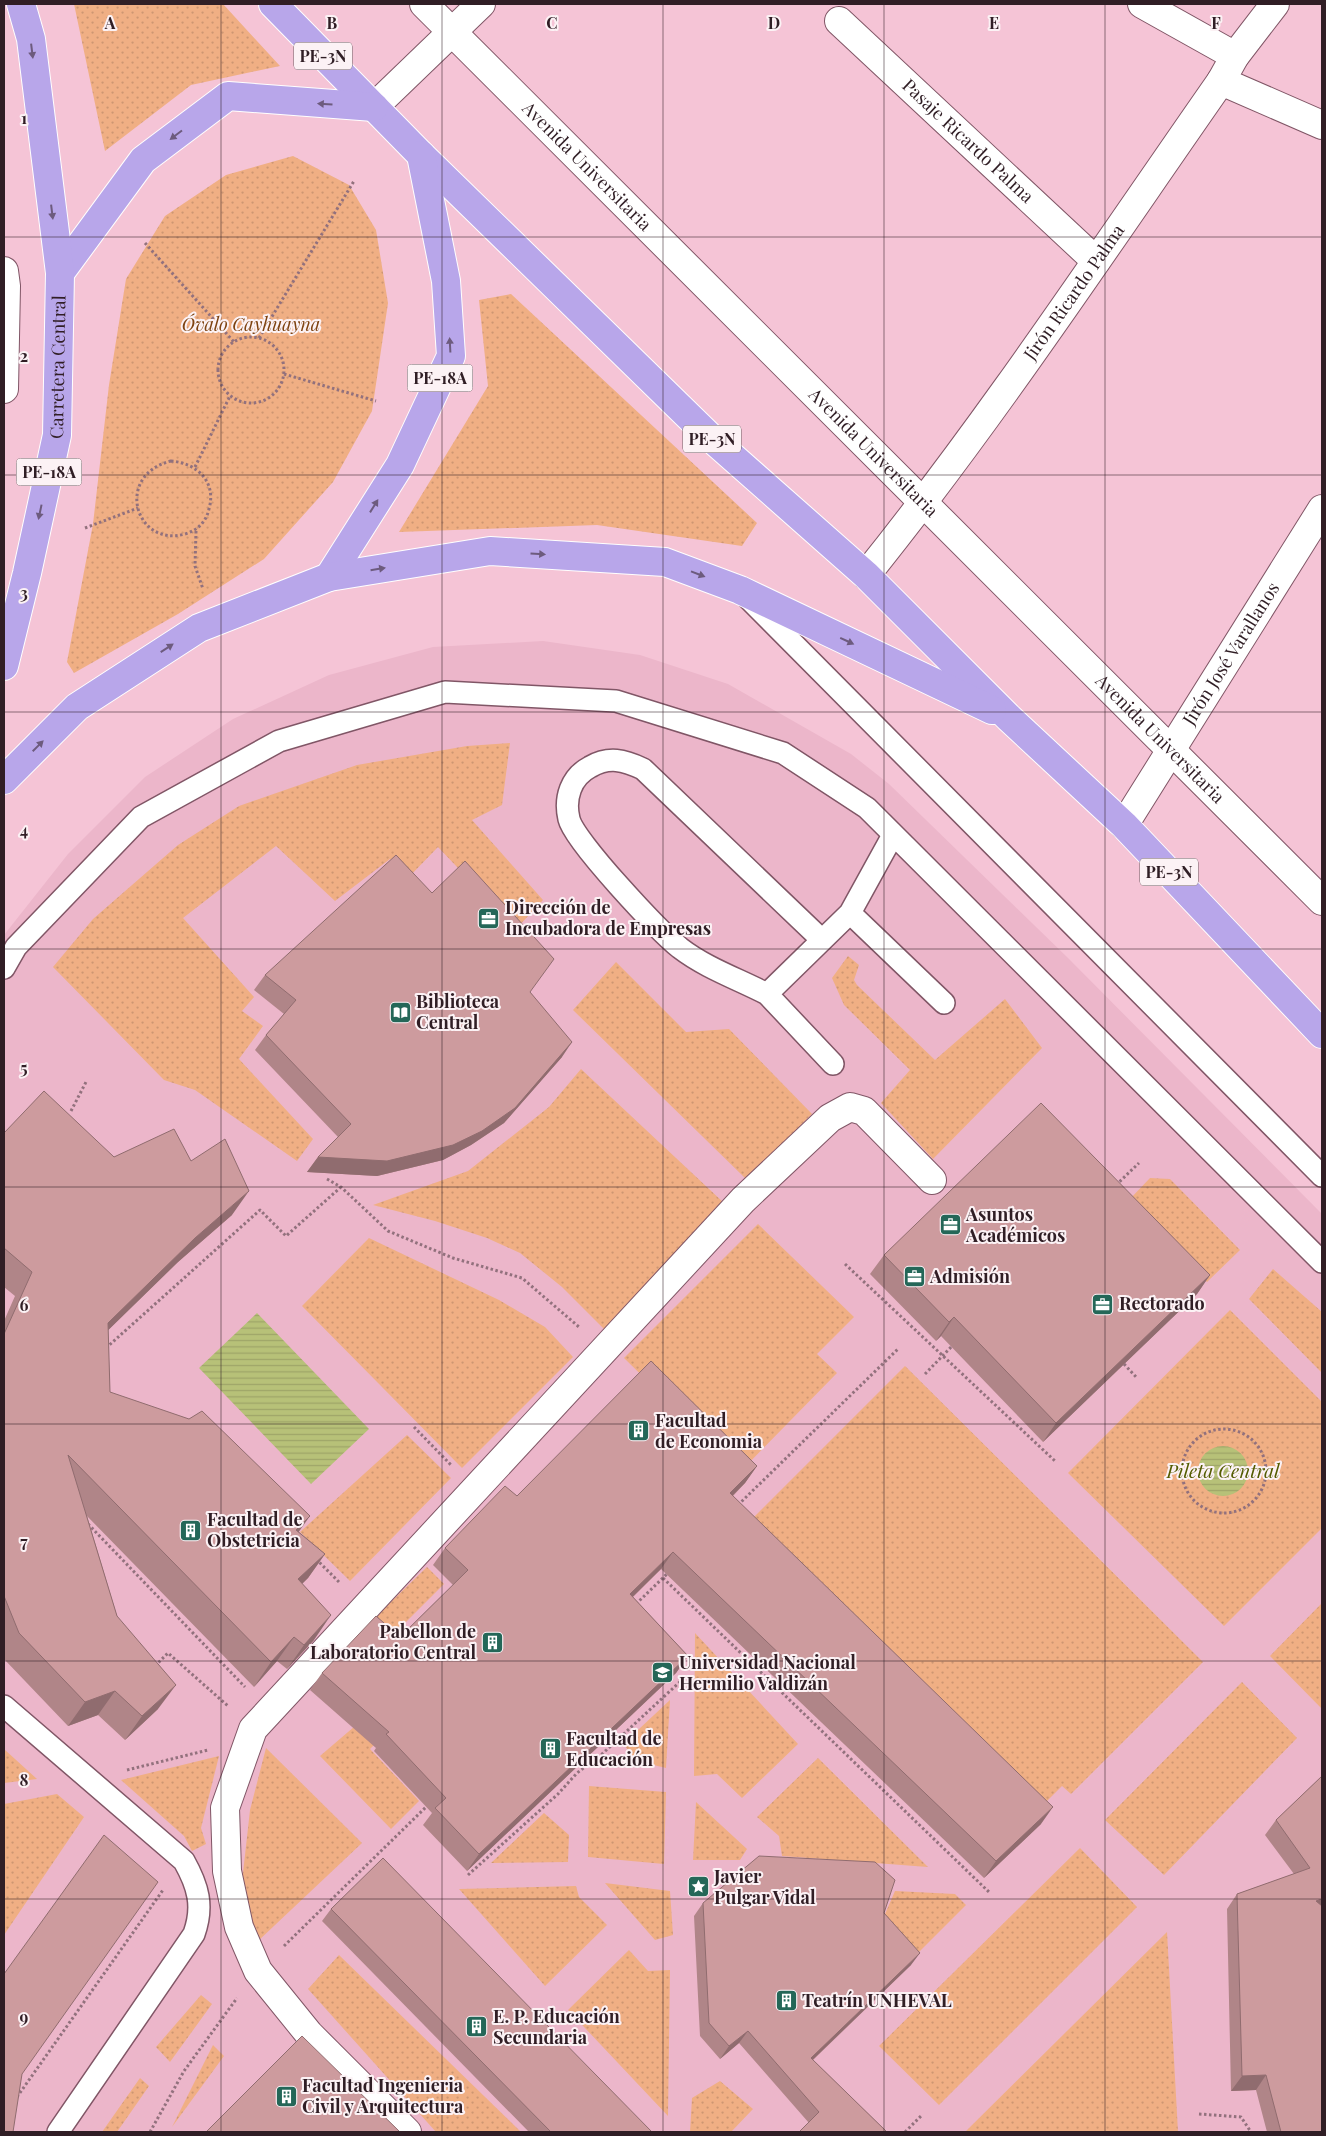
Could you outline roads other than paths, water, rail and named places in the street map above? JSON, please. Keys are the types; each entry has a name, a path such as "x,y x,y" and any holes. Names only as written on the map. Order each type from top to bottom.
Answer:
{"highway":[{"name":"Carretera Central","path":"4,666 28,573 57,435 60,273 30,39 21,4"},
{"name":"PE-3N","path":"273,4 421,154 711,438 866,575 1009,718 1124,825 1322,1034"},
{"path":"60,273 143,160 228,96 374,107"},
{"name":"PE-18A","path":"329,577 400,465 451,356 446,281 421,154"},
{"path":"4,780 77,706 199,628 329,577 490,551 665,562 740,590 1009,718"}],"street":[{"name":"Avenida Universitaria","path":"424,4 1172,749 1322,901"},
{"path":"374,107 481,4"},
{"path":"1142,4 1235,56"},
{"name":"Jirón Ricardo Palma","path":"866,575 924,503 1096,261 1221,81 1235,56 1275,4"},
{"name":"Pasaje Ricardo Palma","path":"839,21 1096,261"},
{"path":"1221,81 1322,126"},
{"path":"4,271 6,286 4,389"},
{"name":"Jirón José Varallanos","path":"1124,825 1322,509"},
{"path":"407,2132 309,2034 258,1971 239,1928 227,1871 225,1808 252,1734 474,1489 742,1200 830,1118 850,1107 864,1111 932,1180"}],"lane":[{"path":"740,590 1322,1176"},
{"path":"4,968 16,947 141,817 280,741 445,692 616,701 783,753 867,808 1322,1262"},
{"path":"822,940 643,769 625,760 602,760 583,771 572,784 568,796 569,820 578,835 642,911 680,948 703,963 767,994 833,1064"},
{"path":"767,994 850,913 893,834"},
{"path":"850,913 944,1003"},
{"path":"4,1706 184,1861 193,1878 198,1897 200,1917 194,1934 58,2132"}],"water":[{"path":"257,1313 369,1429 311,1484 199,1368"},
{"name":"Pileta Central","path":"1223,1446 1237,1450 1244,1457 1248,1471 1244,1485 1237,1492 1223,1496 1209,1492 1202,1485 1198,1471 1202,1457 1209,1450"}],"place":[{"name":"Dirección de Incubadora de Empresas","path":"489,918"},
{"name":"Biblioteca Central","path":"400,1012"},
{"name":"Asuntos Académicos","path":"950,1225"},
{"name":"Admisión","path":"914,1277"},
{"name":"Rectorado","path":"1103,1304"},
{"name":"Facultad de Economia","path":"639,1431"},
{"name":"Facultad de Obstetricia","path":"191,1530"},
{"name":"Pabellon de Laboratorio Central","path":"492,1642"},
{"name":"Universidad Nacional Hermilio Valdizán","path":"663,1673"},
{"name":"Facultad de Educación","path":"550,1749"},
{"name":"Javier Pulgar Vidal","path":"698,1887"},
{"name":"Teatrín UNHEVAL","path":"786,2001"},
{"name":"E. P. Educación Secundaria","path":"477,2027"},
{"name":"Facultad Ingenieria Civil y Arquitectura","path":"286,2096"}],"park label":[{"name":"Óvalo Cayhuayna","path":"251,325"}]}
